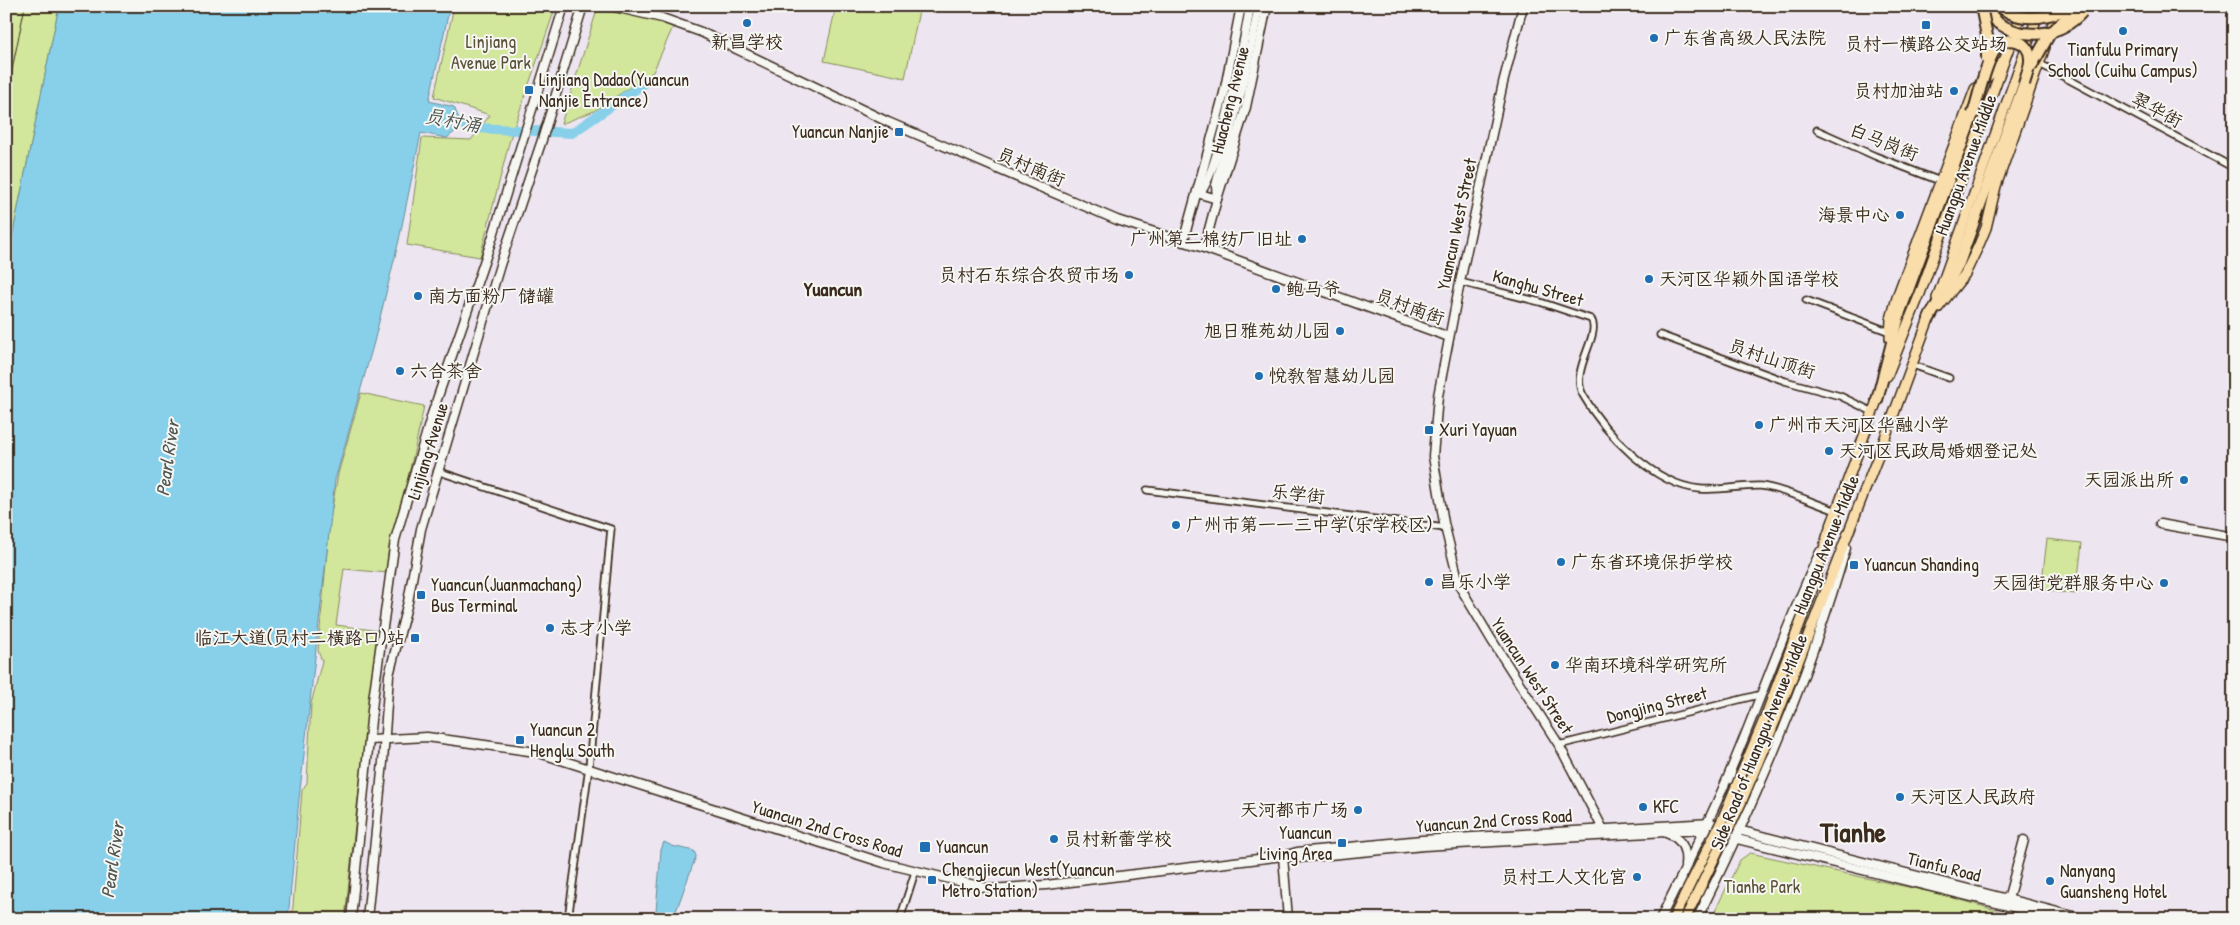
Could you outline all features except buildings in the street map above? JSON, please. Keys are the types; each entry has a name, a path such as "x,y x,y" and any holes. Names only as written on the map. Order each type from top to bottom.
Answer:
{"highway":[{"path":"1982,6 1996,21 2007,28 2018,32 2036,34 2053,32 2064,27 2078,16 2086,6"},
{"path":"1973,114 1988,54 1982,6"},
{"path":"1998,6 2014,15 2032,18 2054,14 2073,6"},
{"path":"2024,84 2048,36 2078,6"},
{"path":"1878,400 1904,300 1973,114 1989,62 1994,51 2001,43 2008,40 2016,41 2023,44 2028,50 2030,60 2024,84 1959,263 1929,319"}],"main road":[{"name":"Huangpu Avenue Middle","path":"1685,919 1733,820 1776,718 1856,514 1913,365 2041,6"},
{"path":"1929,319 1970,267 1986,228 1996,186 2040,64 2058,6"},
{"name":"Huangpu Avenue Middle","path":"1673,919 1722,820 1766,715 1811,594 1828,534 1873,412 1921,291 2022,8"},
{"path":"1890,350 1891,319 1898,294 1975,89 2004,61"}],"street":[{"name":"Linjiang Avenue","path":"351,919 374,691 396,540 432,414 492,239 564,6"},
{"name":"Linjiang Avenue","path":"368,919 389,675 408,602 421,529 505,250 542,140 582,6"},
{"name":"员村南街","path":"610,6 662,18 701,32 888,122 1117,220 1204,248 1449,338"},
{"name":"Huacheng Avenue","path":"1183,242 1224,93 1240,6"},
{"name":"Huacheng Avenue","path":"1197,194 1202,192 1206,184 1223,131 1241,56 1250,6"},
{"name":"Huacheng Avenue","path":"1217,200 1216,185 1243,84 1259,6"},
{"name":"Huacheng Avenue","path":"1204,248 1246,107 1267,6"},
{"name":"Yuancun West Street","path":"1523,6 1501,92 1449,338 1433,440 1435,472 1456,574 1469,604 1559,745 1603,829"},
{"name":"翠华街","path":"2040,64 2234,168"},
{"name":"白马岗街","path":"1817,130 1875,156 1940,181"},
{"path":"1197,194 1217,200"},
{"path":"492,239 494,252 500,254 505,250"},
{"path":"476,287 484,280 488,281 492,293"},
{"name":"Kanghu Street","path":"1460,282 1540,302 1591,319 1594,328 1579,375 1579,386 1582,394 1607,429 1637,458 1664,479 1681,486 1700,489 1762,486 1837,510"},
{"path":"1806,300 1890,332"},
{"name":"员村山顶街","path":"1660,335 1786,381 1840,396 1873,412"},
{"path":"1913,365 1949,378"},
{"path":"437,471 611,529 589,767 568,919"},
{"name":"乐学街","path":"1147,490 1445,528"},
{"name":"Side Road of Huangpu Avenue Middle","path":"1697,919 1737,839 1781,737 1825,618 1856,514"},
{"path":"2160,524 2234,537"},
{"name":"Side Road of Huangpu Avenue Middle","path":"1660,919 1706,827 1731,770 1762,694 1789,620 1828,534"},
{"name":"Dongjing Street","path":"1559,745 1762,694"},
{"name":"Yuancun 2nd Cross Road","path":"370,740 427,737 505,746 536,752 589,767 762,825 915,872 979,887 1003,889 1283,856 1297,852 1406,841 1603,829 1706,827"},
{"path":"1731,770 1733,781 1739,789 1750,791 1762,783"},
{"name":"Yuancun 2nd Cross Road","path":"1283,856 1298,858 1432,846 1664,832 1706,827"},
{"name":"Tianfu Road","path":"1706,827 1741,830 2008,902 2061,919"},
{"name":"Tianfu Road","path":"1706,827 1737,839 2085,919"},
{"path":"1664,832 1675,836 1682,844 1685,855 1685,869"},
{"path":"2008,902 2024,840"},
{"path":"1283,856 1288,919"},
{"path":"900,919 915,872"},
{"path":"1676,887 1689,881 1698,884 1704,890 1706,902"}],"green space":[{"path":"6,6 59,6 6,267"},
{"name":"Linjiang Avenue Park","path":"454,6 556,6 510,139 480,257 407,245 422,138 471,140 490,115 434,97"},
{"path":"836,6 920,6 905,78 824,61"},
{"path":"598,7 645,16 673,27 653,72 594,111 561,124"},
{"path":"361,393 424,406 388,573 344,569 336,625 380,631 357,806 345,919 292,919 302,790 307,783 311,704 322,661 318,651 330,519 338,474"},
{"path":"2047,539 2082,543 2076,594 2041,590"},
{"name":"Tianhe Park","path":"1750,853 1940,894 2027,919 1711,919 1740,860"}],"water":[{"name":"Pearl River","path":"59,6 450,6 429,101 454,107 462,126 447,138 421,133 399,240 374,342 335,480 299,799 288,919 6,919 6,267"},
{"path":"664,842 672,846 694,851 696,856 675,914 656,911 661,850"}],"waterway":[{"name":"员村涌","path":"450,122 476,128 572,133 649,80"}],"tram line":[{"path":"6,99 25,6"}],"place":[{"name":"新昌学校","path":"747,23"},
{"name":"员村一横路公交站场","path":"1926,25"},
{"name":"Tianfulu Primary School (Cuihu Campus)","path":"2123,31"},
{"name":"广东省高级人民法院","path":"1654,38"},
{"name":"Linjiang Dadao(Yuancun Nanjie Entrance)","path":"529,90"},
{"name":"员村加油站","path":"1954,91"},
{"name":"Yuancun Nanjie","path":"899,132"},
{"name":"海景中心","path":"1900,215"},
{"name":"广州第二棉纺厂旧址","path":"1302,239"},
{"name":"员村石东综合农贸市场","path":"1129,275"},
{"name":"天河区华颖外国语学校","path":"1649,279"},
{"name":"鲍马爷","path":"1276,289"},
{"name":"南方面粉厂储罐","path":"418,296"},
{"name":"旭日雅苑幼儿园","path":"1340,331"},
{"name":"六合茶舍","path":"400,371"},
{"name":"悦教智慧幼儿园","path":"1259,376"},
{"name":"广州市天河区华融小学","path":"1759,425"},
{"name":"Xuri Yayuan","path":"1429,430"},
{"name":"天河区民政局婚姻登记处","path":"1829,451"},
{"name":"天园派出所","path":"2184,480"},
{"name":"广州市第一一三中学(乐学校区)","path":"1176,525"},
{"name":"广东省环境保护学校","path":"1561,562"},
{"name":"Yuancun Shanding","path":"1854,565"},
{"name":"昌乐小学","path":"1429,582"},
{"name":"天园街党群服务中心","path":"2164,583"},
{"name":"Yuancun(Juanmachang) Bus Terminal","path":"421,595"},
{"name":"志才小学","path":"550,628"},
{"name":"临江大道(员村二横路口)站","path":"415,638"},
{"name":"华南环境科学研究所","path":"1555,665"},
{"name":"Yuancun 2 Henglu South","path":"520,740"},
{"name":"天河区人民政府","path":"1900,797"},
{"name":"KFC","path":"1643,807"},
{"name":"天河都市广场","path":"1358,810"},
{"name":"员村新蕾学校","path":"1054,839"},
{"name":"Yuancun Living Area","path":"1342,843"},
{"name":"Yuancun","path":"925,847"},
{"name":"员村工人文化宫","path":"1637,877"},
{"name":"Chengjiecun West(Yuancun Metro Station)","path":"932,880"},
{"name":"Nanyang Guansheng Hotel","path":"2050,881"}],"district":[{"name":"Yuancun","path":"833,289"},
{"name":"Tianhe","path":"1853,832"}]}
